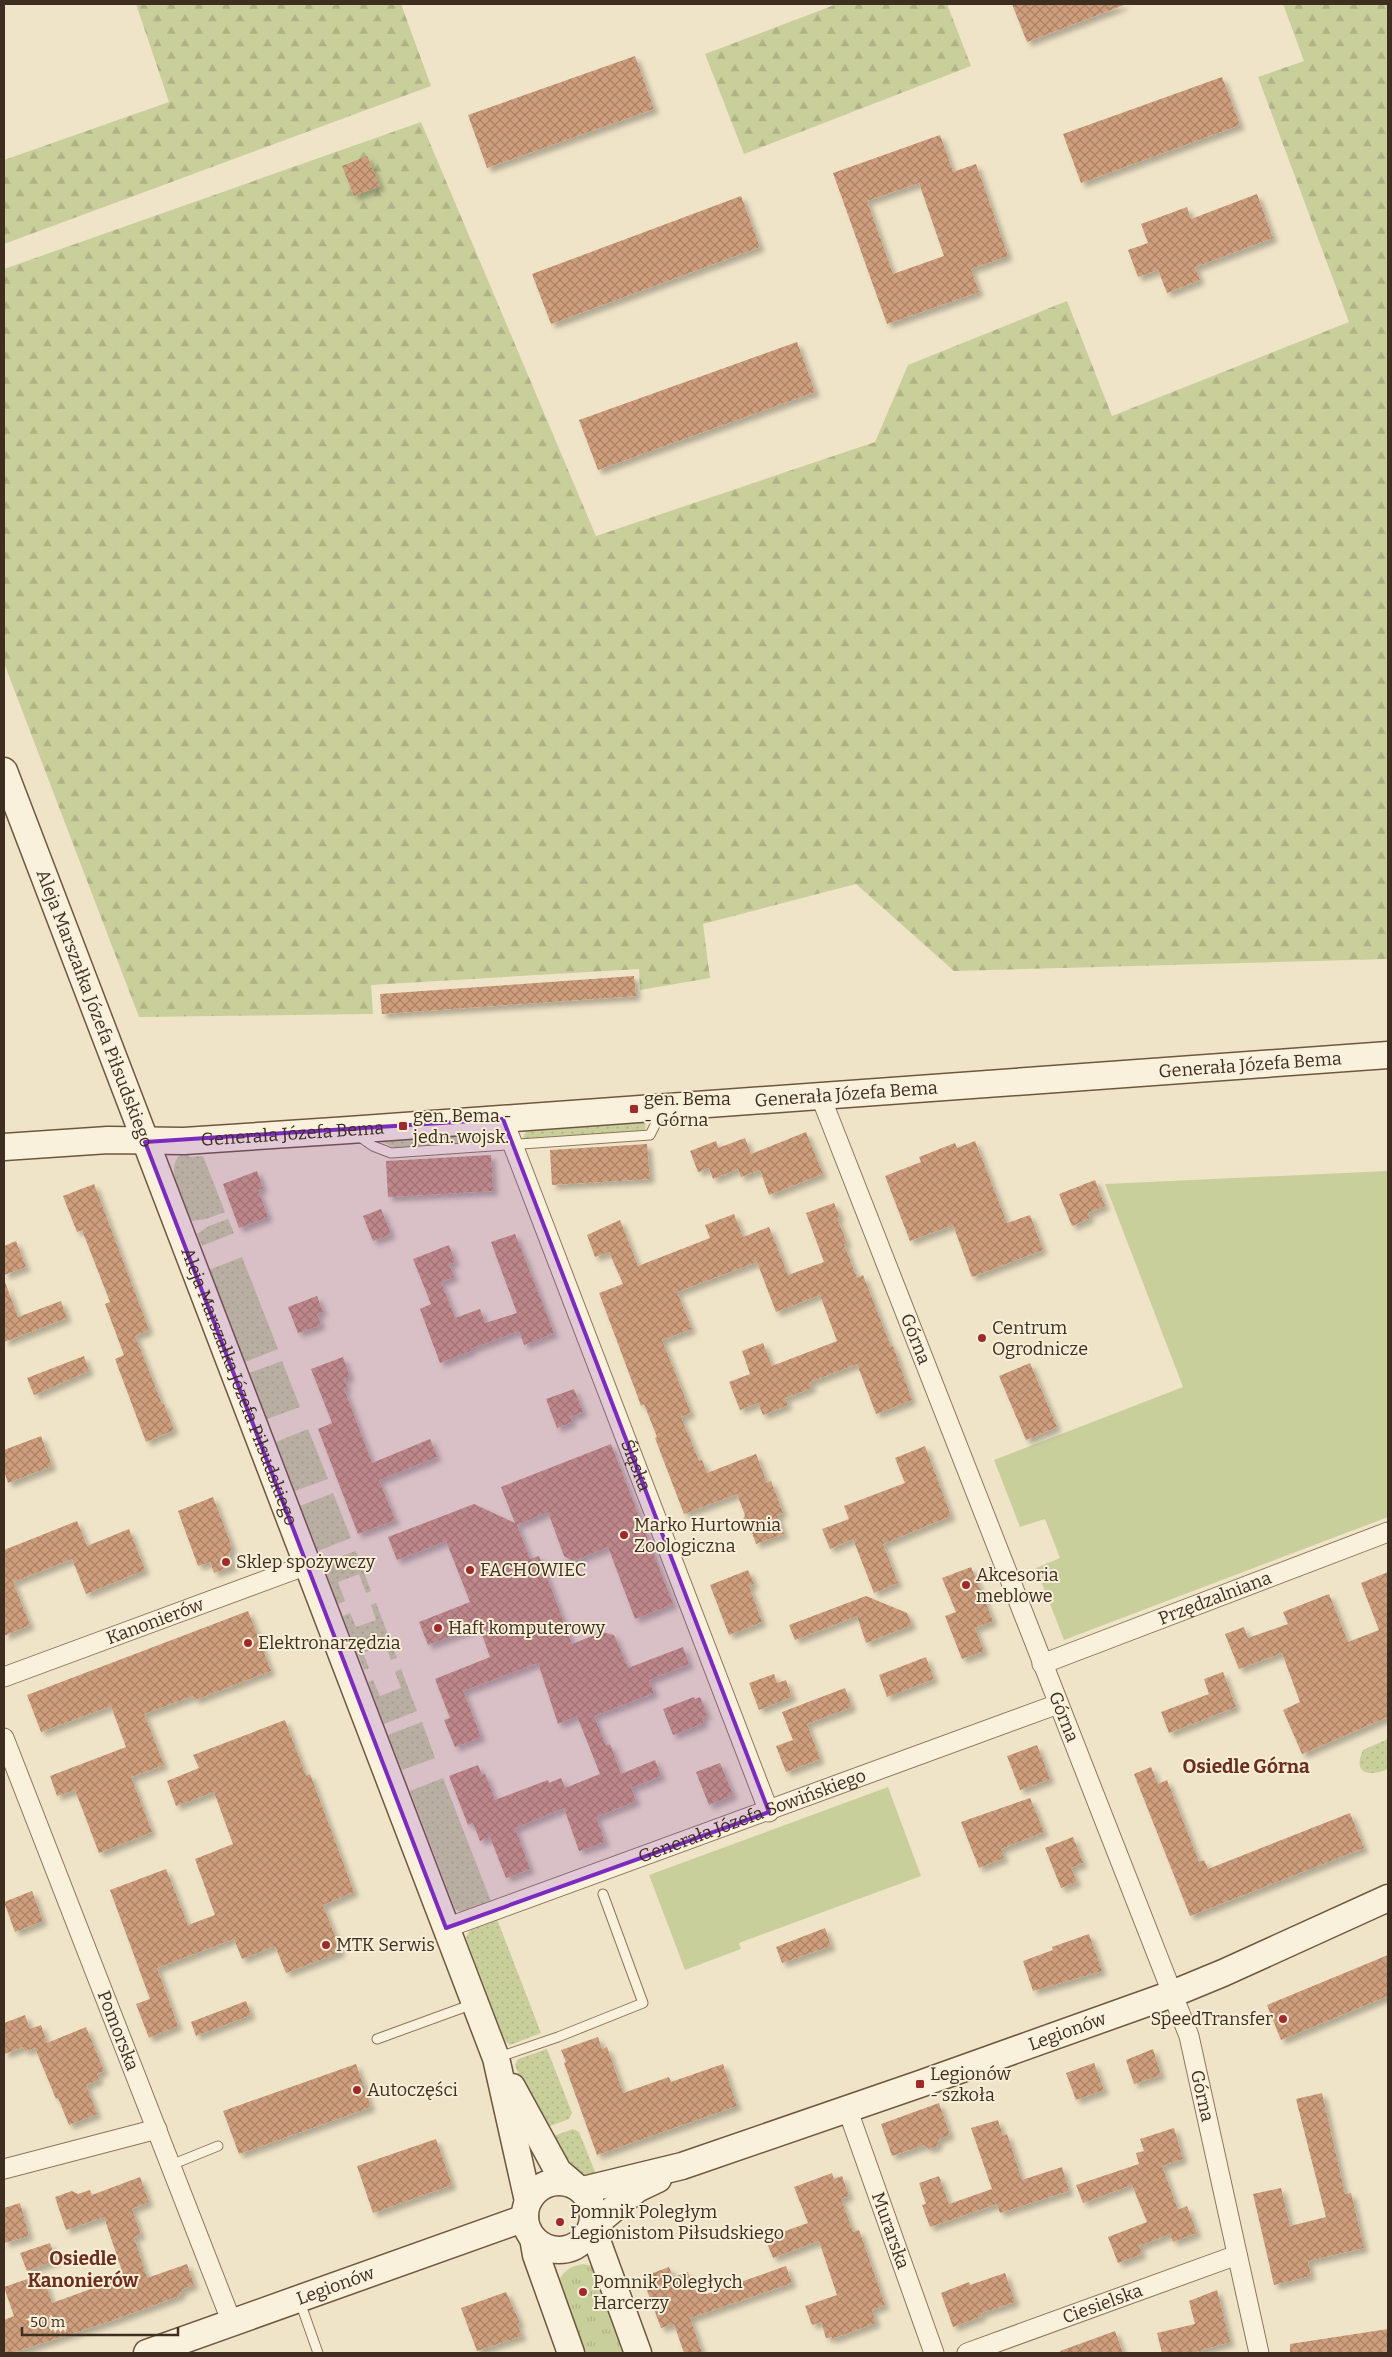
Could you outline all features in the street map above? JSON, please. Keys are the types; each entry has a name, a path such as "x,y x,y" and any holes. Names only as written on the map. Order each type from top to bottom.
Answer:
{"street":[{"name":"Aleja Marszałka Józefa Piłsudskiego","path":"4,771 496,2058 558,2171 578,2187"},
{"name":"Generała Józefa Bema","path":"4,1147 108,1140 145,1142 349,1130 1388,1055"},
{"name":"Górna","path":"820,1095 1189,2036 1259,2353"},
{"name":"Śląska","path":"504,1119 768,1812"},
{"name":"Przędzalniana","path":"1042,1664 1388,1532"},
{"name":"Kanonierów","path":"4,1677 307,1565"},
{"name":"Generała Józefa Sowińskiego","path":"446,1928 768,1812 1058,1704"},
{"name":"Pomorska","path":"4,1738 232,2323"},
{"name":"Legionów","path":"592,2227 637,2189 682,2166 1172,1994 1232,1969 1388,1898"},
{"name":"Aleja Marszałka Józefa Piłsudskiego","path":"496,2058 536,2255 571,2353"},
{"name":"Murarska","path":"847,2108 934,2353"},
{"path":"4,2169 157,2129"},
{"name":"Legionów","path":"578,2187 682,2166"},
{"path":"559,2181 578,2187 591,2201 594,2214 592,2227 584,2240 572,2248 558,2250 544,2246 529,2219 536,2190 546,2184 559,2181"},
{"name":"Legionów","path":"147,2353 185,2343 232,2323 529,2219"},
{"path":"592,2227 638,2353"},
{"name":"Ciesielska","path":"968,2353 1237,2255"}],"lane":[{"path":"349,1130 373,1146 392,1153 650,1135 664,1107"},
{"path":"496,2058 558,2037 643,2003 603,1894"},
{"path":"377,2039 475,2003"},
{"path":"171,2164 218,2146"},
{"path":"299,2299 318,2353"}],"highlighted area":[{"path":"503,1119 769,1812 446,1928 145,1142"}],"green space":[{"path":"136,4 401,4 431,86 4,244 4,160 169,102"},
{"path":"837,4 947,4 971,66 744,154 705,54"},
{"path":"1283,4 1388,4 1388,959 954,971 856,884 703,924 710,978 640,990 639,969 371,985 373,1014 139,1017 4,663 4,269 421,122 596,536 875,442 908,365 1067,301 1112,416 1349,322 1258,77 1304,61"},
{"path":"646,1119 645,1131 522,1139 527,1130 535,1127"},
{"path":"482,1132 492,1140 396,1148 373,1138"},
{"path":"187,1151 190,1157 203,1156 225,1212 206,1219 192,1221 176,1183 174,1173 175,1164 179,1156"},
{"path":"1387,1171 1388,1517 1064,1640 1036,1568 1060,1558 1045,1519 1020,1527 994,1460 1183,1387 1105,1184"},
{"path":"228,1219 234,1233 202,1246 197,1234 209,1226"},
{"path":"242,1257 278,1349 245,1362 209,1270"},
{"path":"282,1361 300,1407 267,1419 249,1373"},
{"path":"308,1429 328,1479 295,1491 276,1442"},
{"path":"333,1493 351,1538 318,1551 300,1506"},
{"path":"356,1551 371,1591 366,1593 359,1574 338,1582 345,1601 338,1604 323,1563"},
{"path":"376,1603 397,1658 391,1660 385,1644 363,1653 369,1668 364,1670 343,1616 350,1613 356,1627 376,1620 371,1605"},
{"path":"401,1669 417,1711 384,1724 368,1682 373,1680 380,1696 401,1688 395,1672"},
{"path":"422,1722 435,1758 402,1770 388,1735"},
{"path":"1388,1739 1388,1769 1369,1773 1361,1769 1360,1758 1363,1750"},
{"path":"443,1778 492,1904 464,1914 455,1909 410,1791"},
{"path":"888,1787 921,1876 739,1943 741,1949 685,1970 649,1875"},
{"path":"497,1919 541,2033 510,2045 505,2041 466,1938 470,1929"},
{"path":"547,2049 572,2113 569,2119 545,2128 515,2065 518,2059"},
{"path":"573,2129 579,2132 598,2179 590,2177 577,2168 551,2137"},
{"path":"583,2264 593,2266 631,2353 577,2353 557,2283 567,2270"}],"building":[{"path":"1012,4 1124,4 1124,5 1027,42"},
{"path":"635,56 654,109 487,168 468,115"},
{"path":"1222,77 1240,125 1081,183 1063,134"},
{"path":"940,135 953,172 976,164 1008,256 971,269 979,292 887,324 833,173","holes":["919,183 944,256 893,274 867,201"]},
{"path":"367,156 380,186 354,196 342,166"},
{"path":"1257,194 1273,238 1195,267 1200,280 1167,293 1158,270 1138,277 1128,250 1148,243 1141,224 1187,207 1191,219"},
{"path":"741,196 760,247 551,324 532,274"},
{"path":"797,342 815,392 598,470 579,420"},
{"path":"634,976 636,996 382,1014 380,994"},
{"path":"806,1132 823,1174 769,1195 760,1170 741,1177 738,1169 713,1179 709,1168 698,1172 690,1151 716,1141 718,1148 745,1138 751,1154"},
{"path":"975,1141 1007,1223 1030,1215 1043,1250 972,1277 953,1225 910,1241 885,1176 921,1162 919,1157 955,1143 957,1148"},
{"path":"647,1144 650,1179 552,1185 550,1150"},
{"path":"491,1155 493,1191 388,1197 386,1161"},
{"path":"257,1171 263,1188 258,1190 268,1217 239,1228 223,1184"},
{"path":"1095,1180 1105,1206 1088,1213 1090,1218 1072,1226 1059,1194"},
{"path":"94,1184 149,1330 135,1336 174,1430 146,1442 115,1359 124,1355 105,1304 110,1302 82,1230 77,1232 63,1196"},
{"path":"834,1203 840,1217 837,1218 847,1243 844,1244 857,1278 863,1275 891,1347 893,1346 912,1400 876,1414 857,1364 810,1382 812,1388 785,1398 788,1405 763,1415 758,1403 740,1410 729,1382 750,1374 742,1351 763,1343 772,1366 837,1341 820,1295 776,1312 757,1262 677,1292 692,1329 662,1340 691,1413 681,1417 699,1461 702,1460 707,1473 756,1454 767,1483 771,1481 783,1513 777,1515 784,1534 756,1544 750,1527 742,1522 745,1515 737,1494 684,1514 655,1438 657,1437 644,1404 641,1406 599,1293 623,1284 609,1252 595,1257 587,1235 620,1220 638,1266 710,1238 705,1225 734,1214 743,1237 769,1227 788,1275 824,1262 806,1213"},
{"path":"381,1209 391,1234 373,1241 363,1216"},
{"path":"515,1234 554,1333 524,1345 519,1331 470,1349 471,1351 440,1363 420,1309 431,1304 413,1259 449,1245 455,1262 449,1264 454,1277 441,1282 455,1318 480,1309 485,1323 517,1313 491,1242"},
{"path":"16,1241 26,1267 4,1275 4,1246"},
{"path":"5,1282 18,1317 61,1301 67,1318 4,1342"},
{"path":"317,1296 323,1312 317,1314 321,1325 298,1333 288,1307"},
{"path":"84,1356 89,1371 34,1395 27,1378"},
{"path":"343,1357 350,1377 344,1379 347,1387 344,1389 372,1463 430,1439 437,1457 379,1480 395,1520 358,1534 318,1429 332,1423 311,1369"},
{"path":"1030,1363 1057,1427 1026,1440 999,1376"},
{"path":"574,1389 583,1412 570,1417 572,1422 557,1428 546,1399"},
{"path":"41,1436 52,1466 8,1483 4,1471 4,1450"},
{"path":"611,1444 673,1604 635,1619 608,1547 573,1561 564,1556 548,1512 517,1525 530,1559 539,1556 572,1644 602,1632 614,1635 628,1668 683,1647 689,1664 649,1680 654,1693 594,1716 606,1746 610,1744 621,1774 655,1760 661,1776 631,1788 636,1801 596,1817 605,1842 579,1851 564,1808 515,1828 530,1869 506,1878 490,1837 480,1841 473,1823 468,1825 449,1776 478,1765 482,1775 485,1774 495,1800 548,1780 549,1783 561,1778 565,1788 600,1774 577,1716 558,1724 538,1663 463,1691 481,1737 455,1747 444,1720 450,1718 435,1679 490,1657 479,1626 428,1645 419,1622 470,1602 446,1541 397,1560 388,1537 474,1504 515,1523 501,1487"},
{"path":"925,1446 951,1516 883,1544 898,1583 874,1593 853,1539 830,1549 822,1529 849,1519 844,1506 905,1483 895,1458"},
{"path":"213,1497 232,1547 229,1555 233,1566 214,1573 210,1562 198,1566 178,1511"},
{"path":"77,1521 87,1546 129,1529 145,1570 86,1594 72,1559 13,1582 30,1625 4,1636 4,1550"},
{"path":"971,1567 993,1621 975,1628 984,1651 962,1659 945,1616 956,1612 942,1578"},
{"path":"748,1570 754,1584 749,1586 762,1622 729,1635 710,1585"},
{"path":"1388,1572 1388,1717 1302,1754 1283,1710 1300,1702 1282,1653 1239,1669 1225,1634 1244,1627 1248,1638 1288,1624 1283,1612 1329,1594 1348,1642 1379,1630 1361,1583"},
{"path":"866,1596 907,1613 912,1625 866,1643 857,1616 795,1640 789,1625"},
{"path":"248,1611 271,1671 195,1700 193,1696 144,1714 164,1765 131,1777 152,1832 99,1853 75,1790 57,1796 50,1776 126,1747 111,1706 41,1732 27,1695"},
{"path":"926,1657 934,1679 887,1697 879,1675"},
{"path":"1223,1672 1236,1707 1169,1733 1161,1712 1209,1694 1204,1679"},
{"path":"774,1674 777,1683 786,1680 792,1697 759,1710 749,1683"},
{"path":"845,1688 852,1707 807,1724 820,1759 786,1772 776,1746 793,1740 782,1712"},
{"path":"694,1697 695,1699 700,1697 707,1715 702,1717 704,1723 673,1735 663,1709"},
{"path":"285,1720 306,1776 310,1774 354,1892 323,1905 341,1952 286,1973 275,1946 242,1959 234,1939 157,1968 178,2026 149,2038 136,2004 150,1999 110,1890 166,1869 188,1925 215,1915 195,1859 233,1844 214,1792 176,1806 167,1781 199,1768 193,1755"},
{"path":"1037,1745 1050,1779 1020,1790 1007,1756"},
{"path":"720,1763 733,1795 709,1805 696,1772"},
{"path":"1151,1767 1158,1784 1167,1780 1199,1862 1204,1860 1208,1869 1350,1813 1364,1848 1190,1916 1134,1774"},
{"path":"1030,1798 1044,1832 1001,1849 1004,1858 979,1868 961,1822"},
{"path":"1073,1837 1083,1863 1071,1868 1077,1882 1061,1888 1045,1848"},
{"path":"32,1891 43,1921 15,1932 4,1902"},
{"path":"825,1928 831,1946 782,1963 776,1947"},
{"path":"1089,1934 1102,1971 1033,1991 1023,1961 1053,1950 1052,1947"},
{"path":"1388,1955 1388,1996 1281,2040 1267,2005"},
{"path":"246,2001 251,2015 196,2036 191,2022"},
{"path":"25,2015 30,2029 41,2025 47,2043 86,2027 104,2071 97,2074 99,2080 86,2085 97,2114 69,2125 35,2048 25,2051 23,2047 4,2054 4,2023"},
{"path":"598,2037 602,2049 607,2047 623,2093 669,2077 671,2082 723,2064 737,2106 597,2155 561,2050"},
{"path":"1153,2049 1161,2075 1134,2084 1126,2060"},
{"path":"1094,2063 1104,2090 1076,2100 1066,2073"},
{"path":"356,2064 371,2107 239,2154 223,2111"},
{"path":"1322,2093 1345,2194 1351,2193 1364,2248 1308,2261 1311,2276 1274,2285 1253,2194 1281,2188 1290,2226 1326,2217 1296,2099"},
{"path":"939,2103 950,2135 939,2139 937,2146 929,2149 924,2145 892,2156 881,2124"},
{"path":"998,2120 1003,2136 1007,2134 1022,2180 1062,2167 1069,2191 1000,2213 997,2204 930,2227 922,2205 926,2204 919,2183 939,2176 949,2204 992,2189 971,2128"},
{"path":"1174,2128 1183,2159 1162,2166 1178,2210 1187,2206 1197,2233 1173,2242 1170,2234 1139,2246 1142,2254 1118,2263 1108,2237 1147,2222 1132,2185 1083,2203 1076,2185 1139,2164 1136,2153 1144,2151 1140,2139"},
{"path":"436,2139 452,2185 373,2213 357,2166"},
{"path":"832,2173 834,2179 842,2176 849,2196 841,2199 853,2232 859,2230 885,2305 872,2310 876,2323 832,2339 832,2337 826,2338 821,2322 812,2325 805,2306 837,2295 819,2241 773,2258 765,2238 808,2223 794,2187"},
{"path":"140,2177 149,2202 132,2209 141,2235 134,2237 147,2278 187,2264 194,2285 183,2289 179,2296 111,2321 12,2353 4,2353 4,2320 14,2316 4,2287 42,2274 52,2303 124,2277 104,2217 66,2230 55,2197 72,2191 78,2194 90,2190 92,2195"},
{"path":"20,2203 29,2236 4,2243 4,2208"},
{"path":"50,2243 56,2260 27,2271 20,2253"},
{"path":"786,2266 792,2283 690,2318 702,2353 684,2353 674,2324 661,2328 642,2277 669,2267 673,2277 688,2272 694,2290 707,2294"},
{"path":"1005,2273 1015,2302 981,2313 982,2316 953,2327 941,2293 969,2282 970,2285"},
{"path":"1217,2290 1230,2342 1192,2353 1162,2353 1157,2333 1195,2324 1189,2301"},
{"path":"506,2292 520,2323 517,2324 522,2336 477,2351 461,2308"},
{"path":"1388,2329 1388,2353 1290,2353 1290,2344"},
{"path":"1115,2331 1123,2353 1061,2353 1060,2351"}],"place":[{"name":"gen. Bema - Górna","path":"634,1109"},
{"name":"gen. Bema - jedn. wojsk.","path":"403,1126"},
{"name":"Centrum Ogrodnicze","path":"982,1338"},
{"name":"Marko Hurtownia Zoologiczna","path":"624,1535"},
{"name":"Sklep spożywczy","path":"226,1562"},
{"name":"FACHOWIEC","path":"470,1570"},
{"name":"Akcesoria meblowe","path":"966,1585"},
{"name":"Haft komputerowy","path":"438,1628"},
{"name":"Elektronarzędzia","path":"248,1643"},
{"name":"MTK Serwis","path":"326,1945"},
{"name":"SpeedTransfer","path":"1283,2019"},
{"name":"Legionów - szkoła","path":"920,2084"},
{"name":"Autoczęści","path":"357,2090"},
{"name":"Pomnik Poległym Legionistom Piłsudskiego","path":"560,2222"},
{"name":"Pomnik Poległych Harcerzy","path":"583,2292"}],"district":[{"name":"Osiedle Górna","path":"1246,1766"},
{"name":"Osiedle Kanonierów","path":"83,2269"}]}
